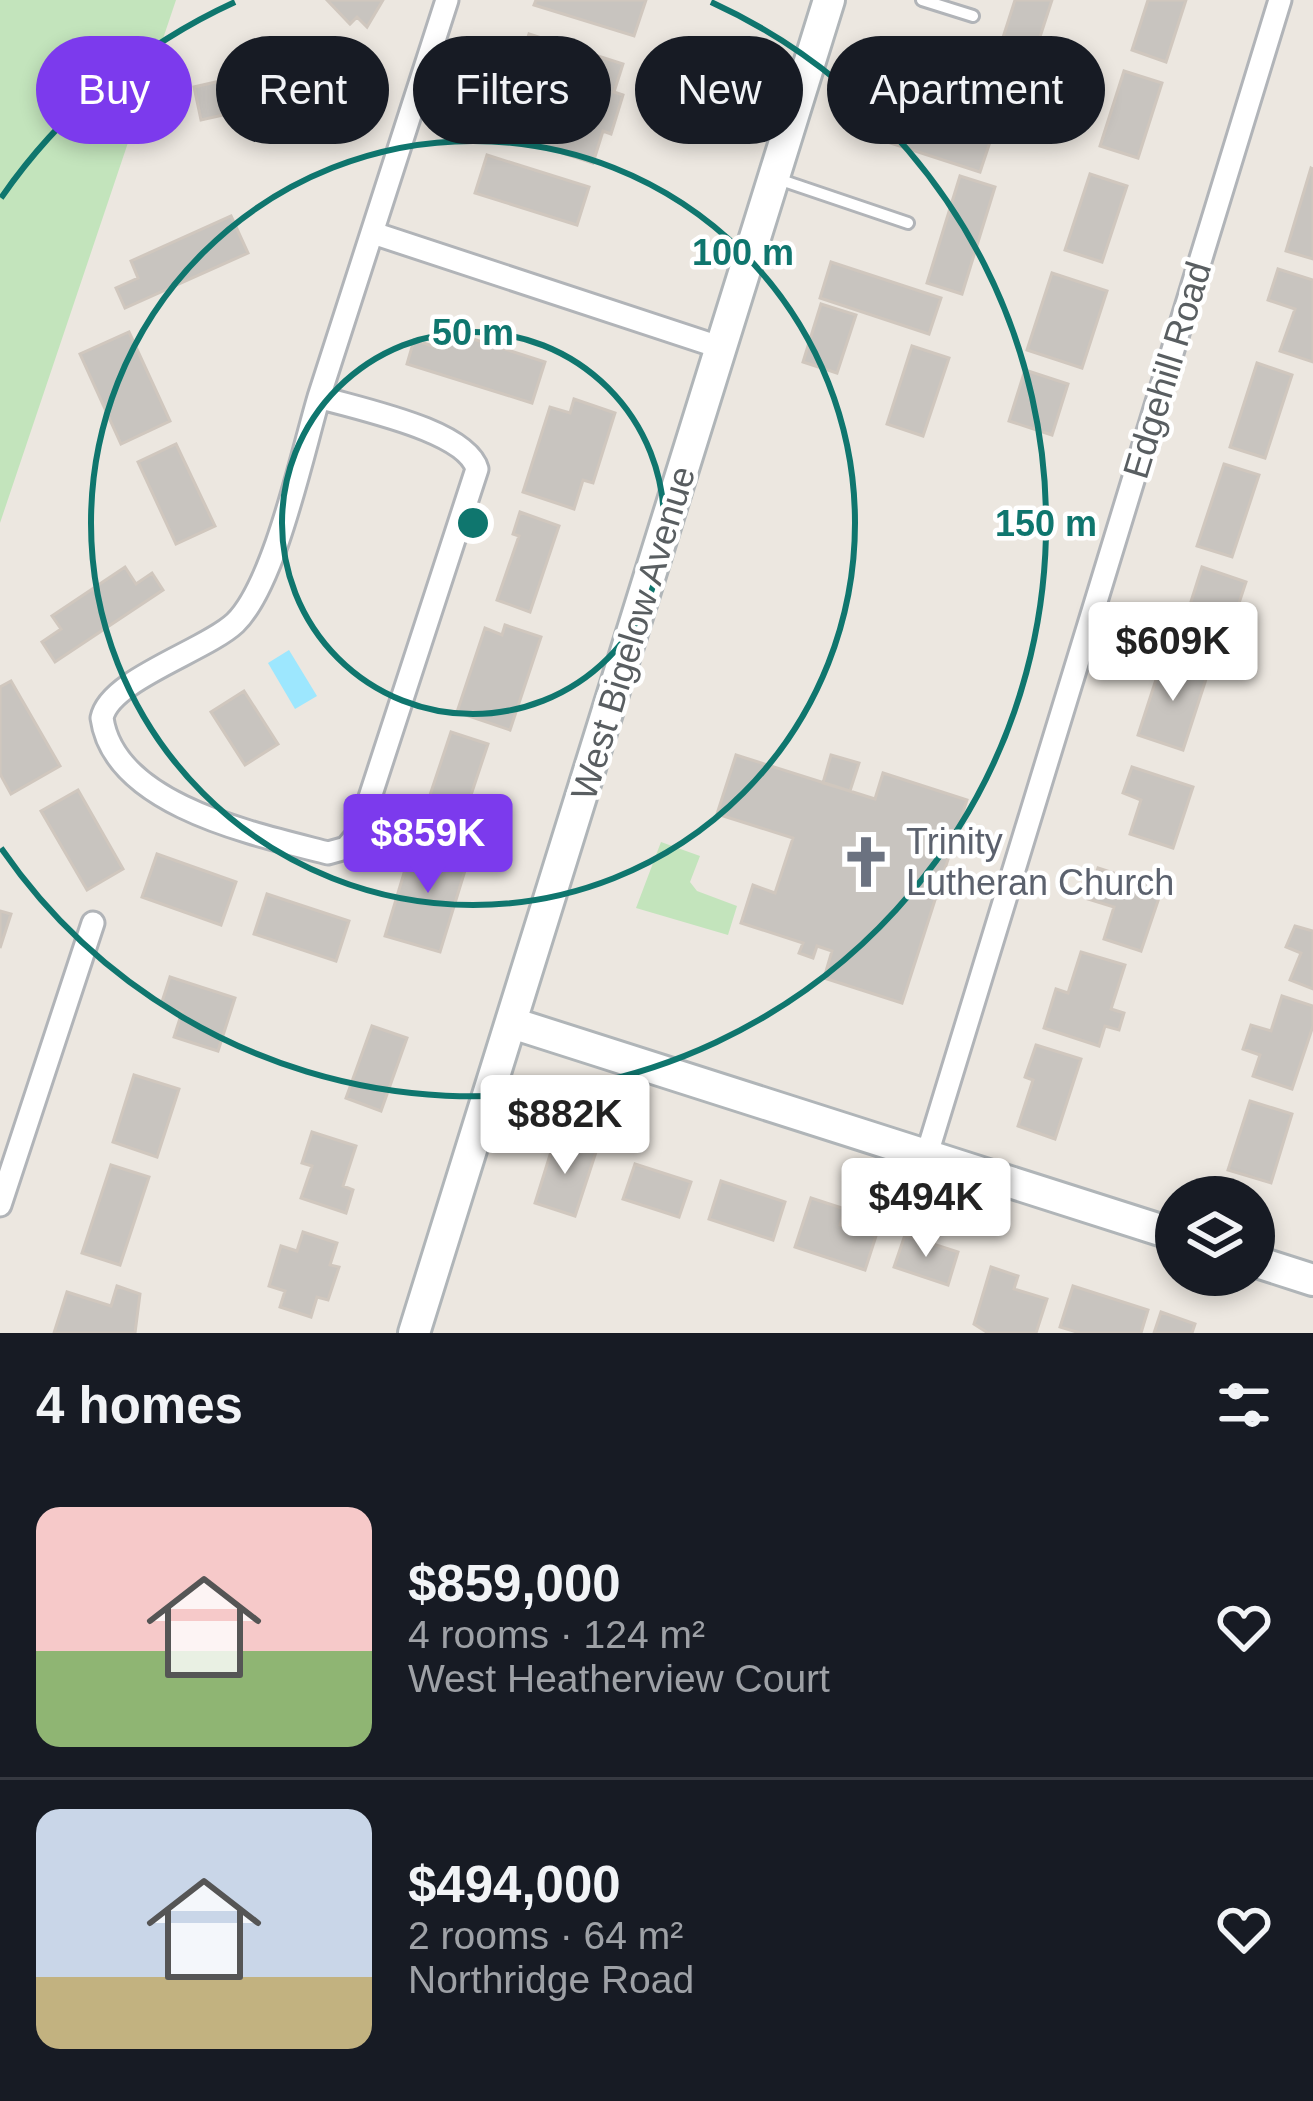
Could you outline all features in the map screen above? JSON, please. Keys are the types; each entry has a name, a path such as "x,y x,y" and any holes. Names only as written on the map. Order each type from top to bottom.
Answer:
{"street":[{"path":"320,397 454,440 474,459 476,469 358,834 346,848 328,853 159,798 120,763 102,718 115,695 231,627 255,598 447,0"},
{"name":"West Bigelow Avenue","path":"414,1333 829,0"},
{"name":"Edgehill Road","path":"927,1154 1280,0"},
{"path":"373,232 722,348"},
{"path":"0,1205 93,923"},
{"path":"512,1023 1155,1228"},
{"path":"1275,1268 1313,1280"}],"lane":[{"path":"922,0 973,16"},
{"path":"775,178 908,223"}],"green space":[{"path":"0,0 176,0 164,36 36,36 36,144 128,144 0,523"},
{"path":"661,842 700,856 690,882 697,891 737,906 728,935 636,908"}],"water":[{"path":"289,650 317,696 295,709 268,663"}],"building":[{"path":"327,0 383,0 367,27 357,17 350,24"},
{"path":"536,0 646,0 634,36 534,5"},
{"path":"1015,0 1052,0 1040,36 1003,36"},
{"path":"1148,0 1186,0 1166,62 1132,50"},
{"path":"611,60 623,64 614,92 623,95 611,134"},
{"path":"1124,71 1162,83 1138,158 1100,146 1105,144"},
{"path":"216,82 216,117 201,120 194,87"},
{"path":"535,144 599,144 593,163"},
{"path":"894,144 989,144 980,172"},
{"path":"487,155 589,187 577,225 475,193"},
{"path":"1313,169 1313,259 1286,251"},
{"path":"1090,174 1127,186 1102,262 1065,250"},
{"path":"960,176 995,187 962,294 927,283"},
{"path":"231,216 248,253 125,308 116,288 138,278 131,261"},
{"path":"831,262 941,298 929,334 820,298"},
{"path":"1278,269 1313,280 1313,362 1280,351 1295,309 1268,300"},
{"path":"1052,273 1107,291 1082,368 1027,350"},
{"path":"821,304 856,315 837,373 803,362"},
{"path":"442,329 545,362 532,403 407,364 414,340 436,347"},
{"path":"129,332 170,421 121,444 80,354"},
{"path":"912,346 949,358 923,436 887,424"},
{"path":"1257,363 1292,375 1265,458 1230,447"},
{"path":"1025,370 1068,384 1052,435 1009,421"},
{"path":"574,399 615,413 593,483 583,480 574,509 523,492 550,407 570,413"},
{"path":"176,444 215,526 176,544 138,462"},
{"path":"1224,464 1259,475 1232,557 1197,546"},
{"path":"520,512 559,526 530,612 497,600 519,536 513,534"},
{"path":"125,567 136,584 152,573 163,590 55,662 42,642 61,629 52,616"},
{"path":"1202,567 1246,582 1221,658 1166,641 1177,605 1189,608"},
{"path":"505,625 541,637 510,730 457,712 485,628 502,635"},
{"path":"1163,658 1208,673 1183,750 1138,735"},
{"path":"11,681 60,766 11,794 0,774 0,687"},
{"path":"244,691 278,744 245,765 211,712"},
{"path":"451,732 488,744 459,831 422,819"},
{"name":"Trinity Lutheran Church","path":"736,755 875,799 883,773 967,800 902,1003 824,978 832,951 817,946 813,958 799,953 803,943 741,923 753,885 775,893 793,838 717,814"},
{"path":"831,755 859,763 850,791 823,783"},
{"path":"1132,767 1193,787 1173,848 1130,834 1141,800 1123,793"},
{"path":"78,790 123,869 87,890 41,811"},
{"path":"434,841 471,851 440,952 385,936 411,850 430,856"},
{"path":"157,854 236,882 221,925 142,897"},
{"path":"1098,868 1162,889 1141,951 1104,939 1114,907 1088,899"},
{"path":"267,894 349,921 336,961 254,934"},
{"path":"0,911 11,914 0,948"},
{"path":"1295,926 1313,931 1313,989 1290,980 1301,953 1286,947"},
{"path":"1081,952 1125,965 1111,1009 1124,1013 1119,1030 1105,1026 1099,1046 1044,1028 1056,989 1068,993"},
{"path":"170,977 235,998 218,1051 174,1037 182,1012 161,1005"},
{"path":"1282,996 1313,1006 1313,1026 1292,1089 1253,1076 1260,1055 1243,1049 1251,1025 1271,1031"},
{"path":"372,1026 407,1038 381,1111 346,1098"},
{"path":"1036,1045 1081,1059 1055,1139 1018,1126 1033,1080 1025,1077"},
{"path":"134,1075 179,1089 157,1157 113,1142"},
{"path":"1250,1101 1292,1114 1273,1176 1228,1170"},
{"path":"312,1132 356,1146 343,1186 353,1190 346,1213 301,1198 312,1166 302,1163"},
{"path":"555,1139 596,1152 575,1216 535,1203"},
{"path":"635,1164 691,1182 679,1217 623,1199"},
{"path":"111,1165 149,1177 120,1265 82,1253"},
{"path":"721,1181 785,1202 773,1240 709,1219"},
{"path":"811,1198 845,1209 840,1225 876,1236 865,1270 795,1247"},
{"path":"303,1232 337,1243 330,1265 339,1267 328,1300 317,1297 311,1317 280,1307 285,1291 269,1286 281,1246 297,1251"},
{"path":"905,1235 958,1252 948,1285 894,1267"},
{"path":"991,1267 1018,1276 1014,1289 1047,1299 1036,1333 988,1333 974,1324"},
{"path":"117,1286 140,1294 135,1333 54,1333 67,1292 111,1306"},
{"path":"1073,1286 1148,1310 1141,1333 1080,1333 1060,1327"},
{"path":"1161,1312 1195,1324 1192,1333 1154,1333"}],"place":[{"name":"Trinity Lutheran Church","path":"866,862"}]}
